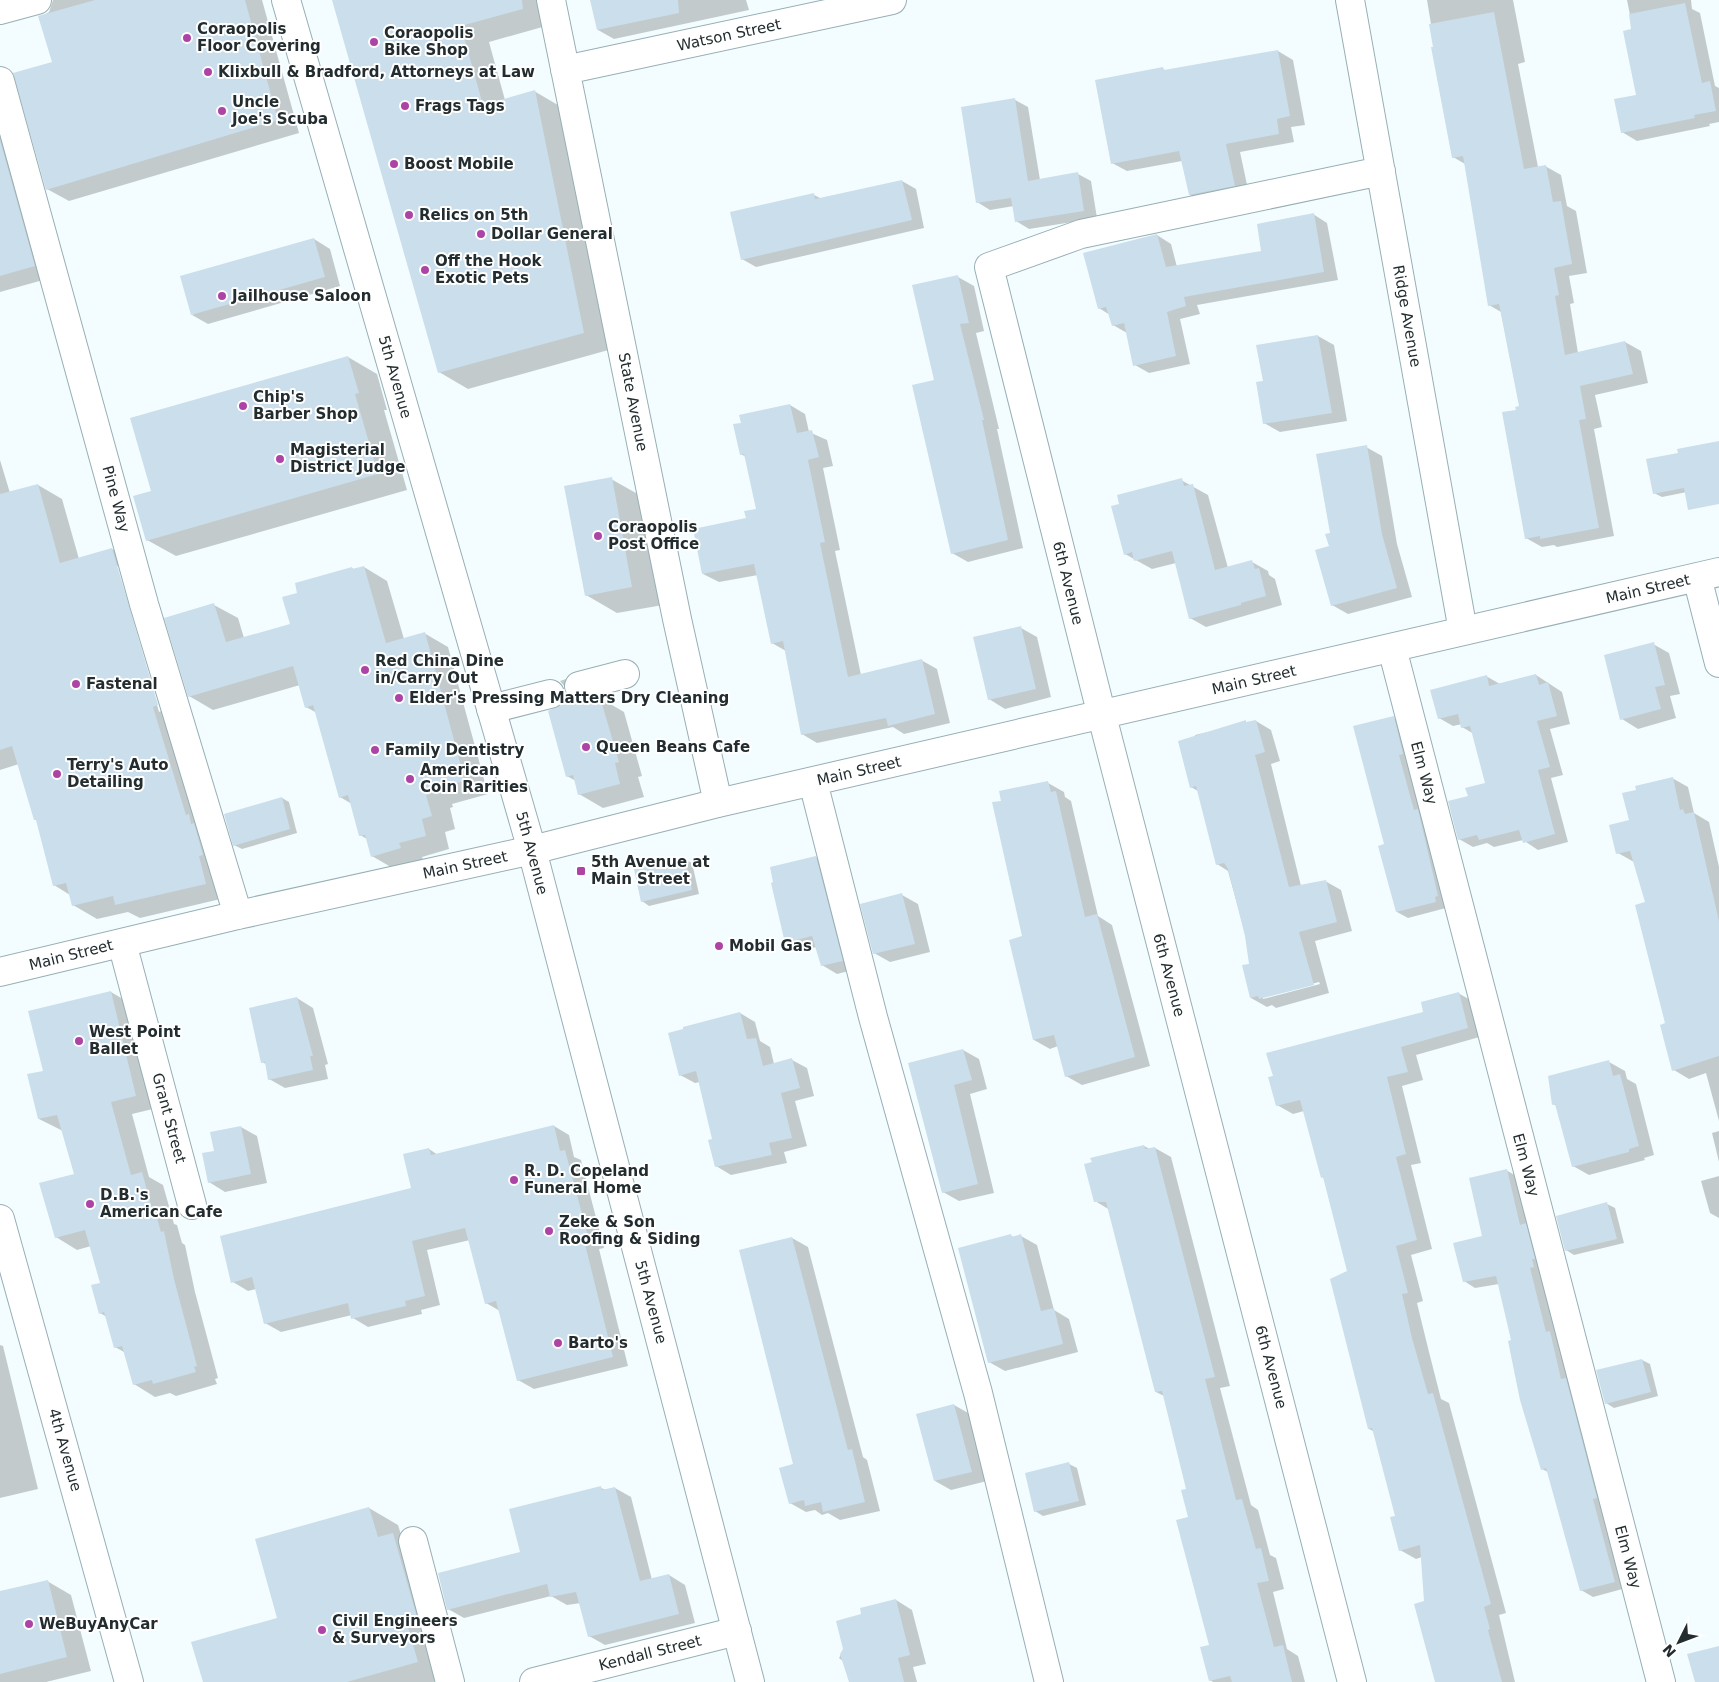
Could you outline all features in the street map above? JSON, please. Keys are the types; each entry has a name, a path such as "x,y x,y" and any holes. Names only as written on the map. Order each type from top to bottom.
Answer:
{"street":[{"path":"0,10 37,0"},
{"name":"5th Avenue","path":"286,0 532,850 750,1682"},
{"name":"State Avenue","path":"551,0 677,619 718,804"},
{"name":"Watson Street","path":"566,70 892,0"},
{"name":"Ridge Avenue","path":"1350,0 1463,632"},
{"name":"Pine Way","path":"0,81 144,604 238,915"},
{"name":"6th Avenue","path":"1352,1682 988,267 1081,234 1381,171"},
{"path":"1708,575 1719,663"},
{"name":"Main Street","path":"0,972 238,915 532,850 718,804 1708,575"},
{"name":"Elm Way","path":"1392,648 1661,1682"},
{"path":"579,686 625,674"},
{"path":"491,710 550,694"},
{"path":"813,782 873,1017 978,1393 1049,1682"},
{"name":"Grant Street","path":"122,943 192,1205"},
{"name":"4th Avenue","path":"0,1219 128,1682"},
{"path":"413,1541 450,1682"},
{"name":"Kendall Street","path":"534,1682 737,1631"}],"building":[{"path":"95,0 245,0 278,120 46,190 13,73 52,62 38,16"},
{"name":"Dollar General","path":"332,0 522,0 523,9 461,26 483,105 535,90 584,333 438,373"},
{"path":"590,0 678,0 679,13 597,30"},
{"path":"1685,3 1702,83 1710,81 1716,111 1694,115 1695,118 1621,133 1614,99 1636,95 1623,31 1631,29 1629,14"},
{"path":"1494,12 1524,169 1546,165 1553,202 1561,201 1572,264 1554,268 1559,295 1555,296 1565,355 1625,341 1633,374 1580,386 1586,419 1579,420 1599,528 1540,539 1540,536 1525,539 1502,412 1516,410 1515,407 1519,406 1499,304 1488,306 1463,156 1452,158 1431,47 1433,47 1429,24"},
{"path":"1278,50 1290,116 1277,119 1279,134 1226,144 1235,186 1189,195 1179,151 1111,164 1095,80 1163,67 1164,70"},
{"path":"1015,98 1028,181 1078,172 1084,211 1015,222 1011,198 976,203 961,107"},
{"path":"0,140 35,266 0,276"},
{"path":"902,180 912,220 741,260 730,212 814,193 815,199"},
{"path":"1314,213 1324,272 1184,297 1186,306 1167,312 1176,356 1133,366 1124,323 1112,326 1106,307 1098,309 1083,253 1157,234 1166,267 1261,251 1257,224"},
{"name":"Jailhouse Saloon","path":"314,238 325,277 191,315 180,276"},
{"path":"958,275 969,323 960,324 984,420 982,420 1008,540 951,554 912,385 934,380 912,285"},
{"path":"1318,335 1332,413 1263,424 1256,382 1263,381 1256,345"},
{"name":"Magisterial District Judge","path":"348,356 359,393 355,394 378,474 146,541 133,496 151,491 130,418"},
{"path":"790,404 797,433 812,430 819,457 808,460 825,542 820,543 848,677 922,659 935,714 888,726 886,718 801,735 783,641 771,644 754,564 702,574 693,529 746,518 744,511 756,509 744,454 740,455 733,424 741,423 739,415"},
{"path":"1719,441 1719,504 1688,510 1684,488 1653,494 1646,459 1678,453 1677,449"},
{"path":"1367,445 1382,534 1397,588 1331,606 1315,550 1329,546 1325,534 1330,533 1316,454"},
{"name":"Coraopolis Post Office","path":"612,477 632,587 585,596 564,486"},
{"path":"1182,478 1184,486 1193,484 1215,570 1252,560 1255,569 1259,568 1266,596 1189,619 1172,551 1134,561 1132,552 1124,555 1111,506 1119,504 1117,495"},
{"path":"38,484 60,563 112,548 158,705 153,707 186,815 189,814 191,824 194,823 203,855 199,856 206,884 115,905 113,896 72,906 66,883 53,886 36,820 34,820 12,746 0,750 0,494"},
{"path":"364,566 386,643 425,632 465,781 429,790 430,794 426,795 432,816 422,819 426,836 399,843 401,848 371,857 365,835 359,836 348,795 339,798 313,705 305,708 293,666 188,697 164,618 214,603 226,642 290,624 282,597 297,593 295,583 352,567 352,569"},
{"path":"1021,626 1036,689 988,700 973,637"},
{"path":"1654,642 1665,685 1655,687 1661,709 1620,720 1604,655"},
{"path":"1536,674 1539,685 1548,682 1557,716 1537,721 1550,767 1538,770 1555,834 1523,843 1519,830 1479,840 1477,835 1458,840 1448,801 1468,796 1465,788 1485,783 1470,726 1461,728 1458,714 1438,719 1430,690 1487,675 1489,686"},
{"name":"Queen Beans Cafe","path":"565,692 575,701 600,697 619,762 615,763 620,784 578,795 573,775 566,777 548,711 561,705"},
{"path":"1394,716 1403,754 1399,755 1414,810 1418,809 1438,896 1435,897 1436,902 1396,912 1378,846 1384,844 1353,726"},
{"path":"1246,720 1246,722 1256,720 1265,752 1255,755 1289,887 1326,880 1337,922 1299,932 1314,985 1259,999 1258,996 1250,998 1242,965 1249,964 1245,936 1228,869 1224,863 1216,865 1196,786 1190,788 1178,741"},
{"path":"1673,777 1680,810 1683,809 1685,814 1694,812 1719,921 1719,1056 1672,1071 1660,1025 1665,1023 1635,905 1645,902 1630,851 1616,854 1609,825 1629,820 1622,793 1636,790 1635,786"},
{"path":"1048,781 1051,792 1056,791 1085,917 1097,914 1135,1057 1065,1077 1054,1035 1033,1040 1009,940 1022,936 992,802 1001,801 999,791"},
{"path":"282,797 290,829 233,846 224,814"},
{"path":"816,856 843,961 821,966 812,936 785,943 771,883 773,882 770,867"},
{"path":"685,858 692,890 641,902 634,869"},
{"path":"902,893 915,944 873,954 860,904"},
{"path":"111,991 136,1096 111,1102 131,1175 142,1172 153,1212 155,1211 161,1232 164,1231 174,1279 197,1366 194,1367 196,1372 153,1384 152,1380 133,1385 122,1346 114,1348 104,1312 99,1314 91,1285 100,1283 85,1230 55,1238 39,1183 74,1174 57,1115 38,1119 27,1074 43,1071 28,1011"},
{"path":"1459,992 1468,1028 1401,1047 1408,1072 1387,1077 1406,1154 1396,1157 1417,1240 1396,1246 1408,1293 1402,1294 1412,1338 1428,1394 1433,1393 1491,1604 1484,1607 1502,1682 1435,1682 1414,1604 1424,1601 1420,1545 1399,1551 1390,1517 1395,1516 1372,1428 1368,1429 1330,1279 1347,1271 1323,1177 1321,1178 1300,1100 1276,1106 1268,1077 1273,1076 1266,1053 1423,1012 1421,1002"},
{"path":"297,997 313,1056 310,1056 313,1070 268,1080 265,1062 261,1063 249,1008"},
{"path":"740,1012 747,1039 756,1038 763,1066 792,1058 800,1088 781,1093 792,1138 769,1143 772,1155 715,1167 708,1140 712,1139 696,1071 679,1076 668,1033 683,1029 683,1027"},
{"path":"963,1049 972,1080 954,1085 978,1184 942,1193 908,1063"},
{"path":"1609,1060 1613,1076 1620,1074 1639,1146 1629,1149 1629,1152 1572,1167 1555,1104 1552,1105 1548,1076"},
{"path":"554,1125 560,1151 565,1150 589,1240 584,1240 613,1357 517,1381 496,1301 485,1304 465,1228 412,1241 425,1296 405,1301 406,1306 351,1319 348,1303 264,1324 252,1277 231,1283 220,1236 411,1188 403,1154 429,1148 431,1155"},
{"path":"241,1126 251,1174 208,1183 202,1153 214,1151 210,1132"},
{"path":"1144,1145 1145,1149 1155,1147 1215,1377 1205,1379 1236,1500 1242,1499 1256,1549 1261,1548 1269,1581 1257,1583 1274,1647 1283,1645 1292,1682 1232,1682 1230,1676 1209,1681 1200,1647 1209,1645 1176,1520 1188,1517 1181,1490 1186,1489 1162,1391 1155,1392 1106,1202 1094,1202 1084,1164 1092,1162 1090,1158"},
{"path":"1507,1169 1520,1225 1526,1223 1535,1259 1532,1259 1534,1267 1530,1268 1546,1332 1550,1331 1561,1379 1566,1378 1597,1498 1593,1499 1615,1582 1580,1591 1546,1468 1541,1470 1520,1400 1508,1341 1511,1340 1496,1276 1463,1282 1453,1243 1482,1236 1469,1178"},
{"path":"1607,1202 1617,1239 1565,1251 1556,1216"},
{"path":"1011,1234 1012,1237 1021,1234 1041,1311 1054,1308 1063,1344 988,1363 958,1248"},
{"path":"792,1237 848,1450 852,1449 865,1502 823,1512 821,1502 805,1506 804,1500 789,1504 779,1468 793,1464 739,1250"},
{"path":"1642,1359 1651,1392 1605,1404 1596,1370"},
{"path":"954,1404 972,1472 934,1481 916,1414"},
{"path":"1069,1462 1079,1501 1034,1512 1025,1473"},
{"path":"601,1486 602,1490 615,1487 640,1581 669,1574 679,1614 588,1637 576,1592 550,1597 547,1584 447,1610 438,1573 520,1552 509,1509"},
{"path":"369,1507 378,1537 393,1533 417,1617 406,1620 418,1662 347,1682 203,1682 191,1642 277,1618 255,1539"},
{"name":"WeBuyAnyCar","path":"48,1580 67,1657 0,1674 0,1591"},
{"path":"896,1599 910,1655 898,1658 904,1682 849,1682 840,1654 843,1649 836,1621 861,1614 860,1608"},
{"path":"1719,1646 1719,1682 1695,1682 1687,1654"}],"place":[{"name":"Coraopolis Floor Covering","path":"187,38"},
{"name":"Coraopolis Bike Shop","path":"374,42"},
{"name":"Klixbull & Bradford, Attorneys at Law","path":"208,72"},
{"name":"Frags Tags","path":"405,106"},
{"name":"Uncle Joe's Scuba","path":"222,111"},
{"name":"Boost Mobile","path":"394,164"},
{"name":"Relics on 5th","path":"409,215"},
{"name":"Dollar General","path":"481,234"},
{"name":"Off the Hook Exotic Pets","path":"425,270"},
{"name":"Jailhouse Saloon","path":"222,296"},
{"name":"Chip's Barber Shop","path":"243,406"},
{"name":"Magisterial District Judge","path":"280,459"},
{"name":"Coraopolis Post Office","path":"598,536"},
{"name":"Red China Dine in/Carry Out","path":"365,670"},
{"name":"Fastenal","path":"76,684"},
{"name":"Elder's Pressing Matters Dry Cleaning","path":"399,698"},
{"name":"Queen Beans Cafe","path":"586,747"},
{"name":"Family Dentistry","path":"375,750"},
{"name":"Terry's Auto Detailing","path":"57,774"},
{"name":"American Coin Rarities","path":"410,779"},
{"name":"5th Avenue at Main Street","path":"581,871"},
{"name":"Mobil Gas","path":"719,946"},
{"name":"West Point Ballet","path":"79,1041"},
{"name":"R. D. Copeland Funeral Home","path":"514,1180"},
{"name":"D.B.'s American Cafe","path":"90,1204"},
{"name":"Zeke & Son Roofing & Siding","path":"549,1231"},
{"name":"Barto's","path":"558,1343"},
{"name":"WeBuyAnyCar","path":"29,1624"},
{"name":"Civil Engineers & Surveyors","path":"322,1630"}]}
